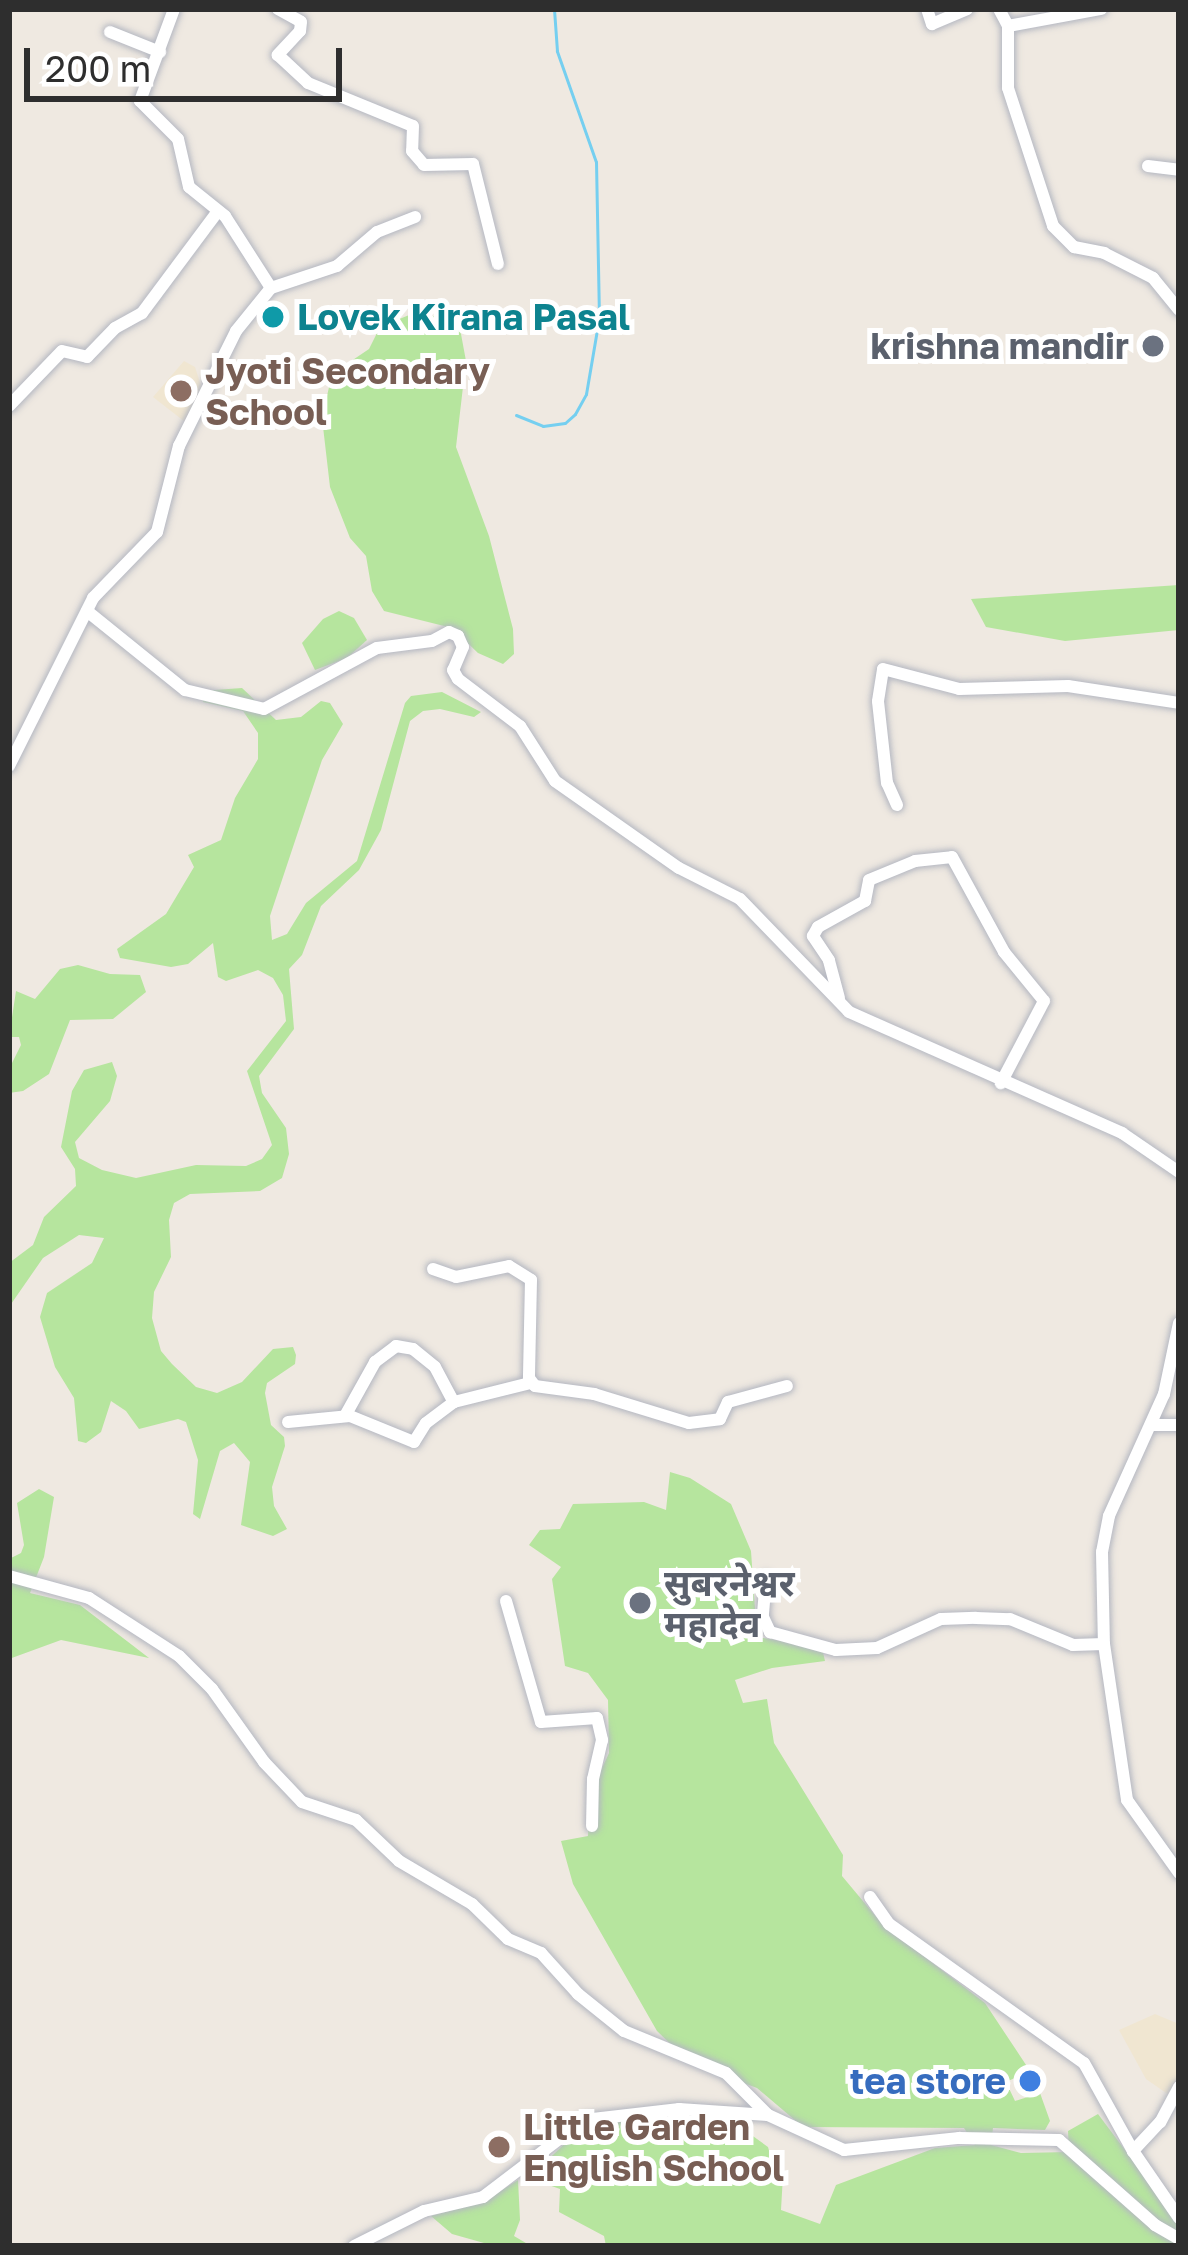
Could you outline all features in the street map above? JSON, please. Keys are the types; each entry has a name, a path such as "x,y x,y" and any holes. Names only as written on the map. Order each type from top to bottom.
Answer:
{"street":[{"path":"174,9 140,100 178,139 189,187 218,211 272,288"},
{"path":"278,9 302,22 278,55 319,92 412,126 412,151 424,165 472,164 499,265"},
{"path":"927,9 932,24 967,9"},
{"path":"999,9 1009,26 1008,88 1052,226 1074,247 1104,253 1153,278 1179,310"},
{"path":"1009,26 1101,9"},
{"path":"110,32 160,52"},
{"path":"1148,166 1179,170"},
{"path":"9,406 62,351 87,357 115,328 142,313 218,211"},
{"path":"9,766 88,610 157,532 179,446 236,331 272,288 337,266 376,232 415,217"},
{"path":"88,610 184,690 264,709 377,648 431,641 449,632 458,636 463,646 452,670 520,726 555,781 679,868 740,899 848,1012 1000,1083 1122,1132 1179,1172"},
{"path":"897,806 887,783 878,701 884,669 958,689 1078,687 1179,704"},
{"path":"841,1002 829,960 813,936 818,927 866,901 869,880 915,861 952,857 1004,952 1044,1001 1000,1083"},
{"path":"433,1269 456,1277 509,1266 531,1280 530,1383"},
{"path":"1179,1323 1177,1360 1102,1538 1104,1644 1127,1800 1179,1874"},
{"path":"345,1416 375,1363 396,1346 413,1349 435,1367 454,1402"},
{"path":"288,1422 345,1416 414,1442 426,1423 454,1402 530,1383 594,1394 689,1423 720,1419 728,1402 787,1386"},
{"path":"1152,1425 1179,1425"},
{"path":"9,1576 89,1598 178,1656 212,1689 264,1762 302,1802 356,1820 399,1861 472,1904 508,1939 541,1953 578,1994 624,2031 726,2074 768,2115 844,2150 959,2138 1059,2140 1155,2225 1179,2239"},
{"path":"766,1579 763,1617 770,1633 836,1650 878,1648 941,1619 976,1618 1010,1619 1072,1645 1104,1644"},
{"path":"506,1601 541,1722 597,1718 602,1740 593,1780 592,1826"},
{"path":"870,1898 889,1924 1084,2063 1133,2151 1179,2218"},
{"path":"1133,2151 1160,2122 1179,2087"},
{"path":"353,2246 424,2211 483,2197 584,2120 663,2110 768,2115"}],"shaded area":[{"name":"Jyoti Secondary School","path":"184,361 195,367 204,395 189,425 153,397"},
{"path":"1155,2014 1179,2024 1179,2072 1169,2095 1146,2079 1119,2030"}],"green space":[{"path":"414,313 453,319 461,334 466,361 456,447 489,536 513,629 514,654 503,664 478,653 452,628 384,611 372,591 366,556 350,538 330,487 322,418 332,374 369,349 380,327"},
{"path":"1179,585 1179,630 1065,641 986,627 971,599"},
{"path":"339,611 354,618 367,640 347,658 315,670 302,643 323,619"},
{"path":"242,688 276,720 301,717 321,701 330,703 343,724 322,760 270,916 272,940 287,934 306,903 357,861 411,696 442,692 481,712 474,717 440,709 423,711 410,721 381,830 359,870 321,906 302,955 289,969 294,1029 259,1076 262,1093 286,1128 289,1154 282,1178 260,1191 190,1194 174,1203 169,1220 171,1257 154,1292 152,1318 161,1351 172,1364 196,1387 217,1393 242,1382 273,1349 293,1347 296,1355 295,1364 267,1383 265,1393 271,1425 284,1437 285,1446 272,1487 274,1506 287,1529 273,1536 241,1525 250,1462 234,1443 220,1451 200,1519 193,1514 198,1460 186,1422 178,1419 139,1429 111,1401 101,1432 86,1443 78,1441 74,1398 55,1367 40,1317 47,1293 92,1263 104,1238 79,1235 43,1258 9,1307 9,1263 33,1245 44,1217 76,1186 75,1169 61,1147 72,1091 84,1070 112,1062 117,1076 110,1101 75,1142 79,1158 102,1170 136,1178 196,1165 246,1166 262,1159 272,1145 247,1071 286,1021 283,995 273,978 258,970 226,981 218,977 213,943 188,964 171,967 120,958 117,949 166,914 194,867 188,855 221,840 235,798 258,759 258,733 243,711 203,702 201,691"},
{"path":"78,965 110,974 140,975 146,992 113,1019 70,1020 49,1074 23,1091 9,1093 9,1069 21,1045 19,1037 9,1037 16,991 35,999 60,969"},
{"path":"670,1472 690,1478 731,1504 751,1551 757,1637 822,1648 825,1661 772,1668 735,1680 743,1703 767,1699 774,1743 843,1855 842,1876 883,1925 985,2003 1030,2071 1006,2082 1015,2101 1040,2093 1050,2121 1045,2130 993,2128 991,2145 1021,2153 1069,2152 1068,2131 1098,2114 1179,2222 1179,2246 606,2246 604,2236 559,2212 560,2189 529,2178 582,2127 598,2119 659,2118 718,2126 750,2134 768,2147 773,2165 783,2175 781,2210 820,2224 836,2185 935,2148 975,2145 964,2128 803,2127 757,2088 690,2063 657,2031 573,1884 561,1841 588,1836 590,1794 609,1753 608,1700 588,1673 565,1666 552,1579 561,1567 529,1545 540,1530 560,1529 573,1504 644,1502 666,1510"},
{"path":"39,1489 54,1497 44,1557 30,1593 80,1605 149,1658 61,1640 9,1659 9,1559 21,1553 24,1545 17,1503"},
{"path":"518,2180 520,2220 514,2236 531,2246 481,2246 484,2243 452,2234 431,2216 485,2201"}],"waterway":[{"path":"516,415 543,426 565,423 575,414 586,394 599,318 596,162 557,51 554,9"}],"place":[{"name":"Lovek Kirana Pasal","path":"273,317"},
{"name":"krishna mandir","path":"1153,346"},
{"name":"Jyoti Secondary School","path":"181,391"},
{"name":"सुबरनेश्वर महादेव","path":"640,1603"},
{"name":"tea store","path":"1030,2081"},
{"name":"Little Garden English School","path":"499,2147"}]}
